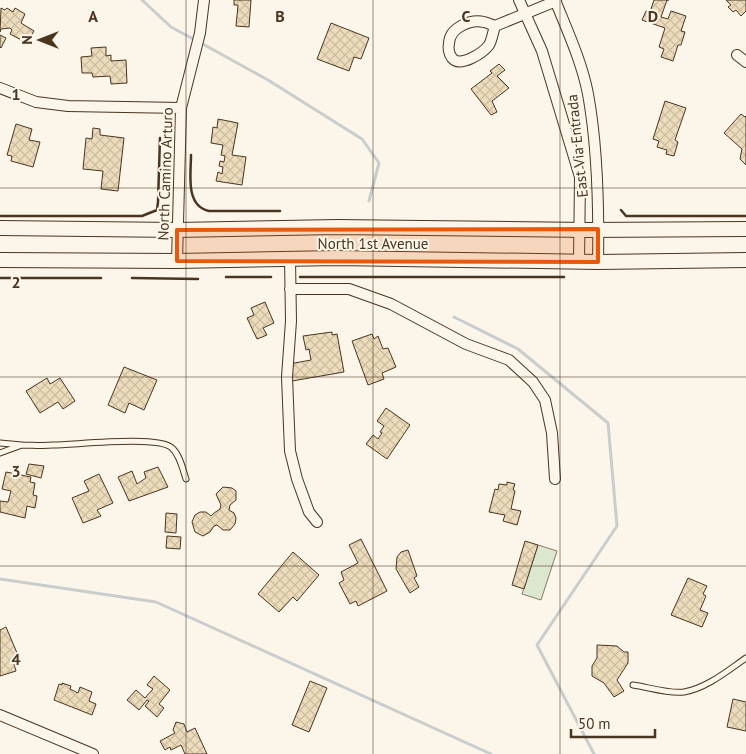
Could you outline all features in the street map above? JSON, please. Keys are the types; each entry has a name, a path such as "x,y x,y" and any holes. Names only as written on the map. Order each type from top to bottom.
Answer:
{"main road":[{"name":"North 1st Avenue","path":"0,228 177,230 337,226 746,229"},
{"name":"North 1st Avenue","path":"0,260 177,261 290,259 598,262 746,260"}],"street":[{"name":"North Camino Arturo","path":"177,261 182,108 200,33 204,0"},
{"name":"East Via Entrada","path":"518,0 542,51 580,177 579,261"},
{"name":"East Via Entrada","path":"495,26 489,45 477,55 467,60 458,61 452,59 449,51 449,41 451,33 460,26 482,22 495,26 556,1 574,47 588,92 595,148 598,262"},
{"path":"737,55 746,62"},
{"path":"0,88 36,102 68,106 182,108"},
{"path":"290,259 291,321 287,377 290,451 297,479 309,512 317,522"},
{"path":"290,289 350,289 391,304 466,344 509,360 533,382 544,400 552,433 556,479"},
{"path":"0,715 93,754"}],"lane":[{"path":"0,444 53,445 98,442 158,442 171,446 177,454 186,479"},
{"path":"0,453 22,445"},
{"path":"633,685 683,692 698,688 714,680 746,658"}],"highlighted area":[{"path":"598,229 598,262 177,261 177,230"}],"green space":[{"path":"538,545 557,551 541,600 522,594"}],"building":[{"path":"234,0 251,0 249,27 236,26 238,5 234,5"},
{"path":"654,0 667,0 661,17 668,19 671,11 686,16 681,31 685,32 673,61 661,57 664,49 659,47 665,28 642,20 646,11 650,12"},
{"path":"726,0 746,0 746,11 741,16 736,10 733,12 728,7 731,5"},
{"path":"1,8 5,10 7,8 13,12 15,8 25,14 21,23 34,31 27,43 10,34 12,30 10,28 1,29 0,32"},
{"path":"331,23 369,38 361,59 354,57 349,71 317,59"},
{"path":"0,35 6,38 1,48 0,47"},
{"path":"106,47 106,56 111,55 111,61 126,60 127,83 111,84 110,76 93,77 92,73 82,73 81,57 92,56 91,48"},
{"path":"499,64 505,70 497,76 509,88 492,101 497,112 491,115 471,89 492,73 490,71"},
{"path":"665,101 686,108 675,140 678,142 674,156 666,154 667,150 657,147 659,141 653,139"},
{"path":"741,114 746,116 746,165 740,159 742,149 724,133"},
{"path":"218,119 238,123 232,155 246,157 242,185 216,181 218,172 222,174 223,167 219,166 220,161 224,162 225,156 221,155 223,145 211,143 213,127 217,128"},
{"path":"16,124 32,129 29,140 40,142 33,167 11,161 12,156 7,155"},
{"path":"93,128 100,129 100,135 124,138 118,191 101,189 103,171 83,169 86,138 92,139"},
{"path":"265,302 274,323 263,328 267,335 257,339 247,318 254,315 251,308"},
{"path":"332,332 332,335 337,334 344,372 292,381 289,364 311,360 309,349 306,350 303,336"},
{"path":"372,334 374,339 378,336 383,349 388,348 396,367 382,373 384,379 368,385 352,341"},
{"path":"124,367 157,380 144,410 129,403 125,413 108,405"},
{"path":"47,378 50,384 60,378 75,401 63,409 58,402 40,413 26,391"},
{"path":"386,408 410,425 387,459 366,444 373,435 378,439 382,433 380,432 384,426 377,421"},
{"path":"29,464 44,466 41,478 26,474"},
{"path":"158,467 168,487 129,501 118,477 132,471 137,484 146,478 144,472"},
{"path":"6,472 31,477 30,482 35,483 33,495 37,496 35,508 27,506 25,518 0,512 0,501 8,502 11,491 2,489"},
{"path":"99,474 113,503 97,510 101,516 83,523 72,498 89,491 84,481"},
{"path":"507,482 515,484 511,509 521,511 517,525 503,521 505,515 489,512 495,489 498,490 499,484 507,485"},
{"path":"223,487 232,488 236,491 236,500 230,505 229,510 234,513 236,518 235,524 230,530 223,530 217,525 214,526 210,532 203,536 195,532 192,522 195,515 200,512 206,512 211,516 220,509 221,505 216,494"},
{"path":"166,513 177,514 176,533 165,532"},
{"path":"167,536 181,537 180,549 166,548"},
{"path":"361,539 387,591 358,606 356,601 350,604 339,583 344,580 341,572 358,563 349,545"},
{"path":"525,541 538,545 524,589 512,585"},
{"path":"408,550 417,576 414,578 419,587 410,593 396,569 397,557 401,552"},
{"path":"293,552 319,575 297,601 293,597 279,612 258,594"},
{"path":"688,578 707,586 703,594 706,596 700,610 708,613 702,627 671,615"},
{"path":"6,627 20,660 14,664 16,671 0,676 0,630"},
{"path":"597,645 617,646 624,652 628,652 628,663 617,680 624,691 614,697 604,683 592,676 592,666 597,658"},
{"path":"154,676 170,690 159,704 164,708 157,717 145,706 149,701 147,700 139,710 127,700 136,690 145,698 153,689 147,685"},
{"path":"310,681 327,688 309,732 292,725"},
{"path":"62,683 71,686 70,689 78,693 80,687 92,692 89,701 96,704 92,715 54,700 59,684 62,685"},
{"path":"733,699 746,702 746,731 727,727"},
{"path":"176,722 184,724 187,732 195,728 207,754 185,754 181,745 171,750 170,747 165,750 160,741 175,733 173,730"}],"waterway":[{"path":"142,0 171,27 195,40"},
{"path":"201,43 268,80 362,139 379,163 369,201"},
{"path":"454,317 518,349 608,423 617,526 537,645 594,754"},
{"path":"0,579 156,602 491,754"}],"wall":[{"path":"0,216 142,216 157,210 160,138"},
{"path":"191,155 191,188 196,203 201,208 209,211 280,211"},
{"path":"621,210 626,216 746,216"},
{"path":"226,277 271,277"},
{"path":"300,277 564,277"},
{"path":"0,278 101,278"},
{"path":"132,278 198,279"}]}
